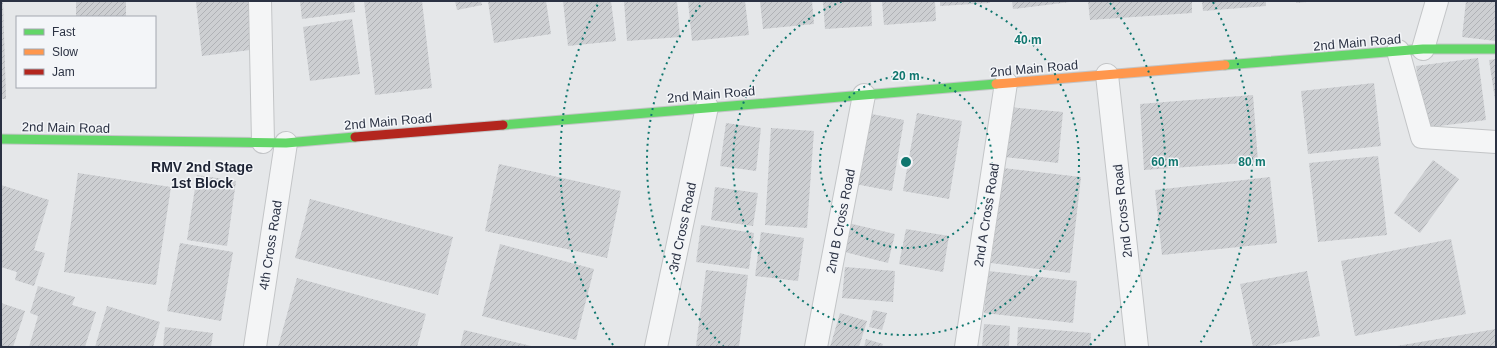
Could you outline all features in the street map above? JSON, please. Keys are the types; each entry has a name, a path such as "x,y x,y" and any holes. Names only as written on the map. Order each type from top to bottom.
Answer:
{"street":[{"path":"260,1 264,142"},
{"path":"1423,49 1437,1"},
{"name":"2nd Main Road","path":"1,139 286,143 864,94 1423,49 1496,49"},
{"path":"1398,51 1422,137 1496,142"},
{"name":"2nd Cross Road","path":"1107,74 1137,347"},
{"name":"2nd A Cross Road","path":"966,347 1006,83"},
{"name":"2nd B Cross Road","path":"816,347 864,94"},
{"name":"3rd Cross Road","path":"656,347 707,107"},
{"name":"4th Cross Road","path":"255,347 286,143"}],"building":[{"path":"1,1 3,1 6,99 1,99"},
{"path":"76,1 126,1 126,16 76,16"},
{"path":"252,1 257,49 202,56 196,2"},
{"path":"300,1 354,1 355,12 302,19"},
{"path":"364,1 422,1 432,88 375,95"},
{"path":"455,1 481,1 482,5 457,10"},
{"path":"488,1 546,1 551,34 494,43"},
{"path":"563,1 611,1 616,41 568,46"},
{"path":"624,1 677,1 680,37 627,41"},
{"path":"688,1 745,1 749,35 692,41"},
{"path":"760,1 812,1 814,24 763,29"},
{"path":"823,1 871,1 872,26 825,29"},
{"path":"882,1 935,1 936,21 884,25"},
{"path":"940,1 990,1 990,3 940,6"},
{"path":"1012,1 1070,1 1070,2 1013,9"},
{"path":"1088,1 1192,1 1192,13 1090,20"},
{"path":"1202,1 1266,1 1266,6 1203,11"},
{"path":"1296,1 1307,1 1307,2 1296,3"},
{"path":"1466,1 1496,1 1496,41 1462,37"},
{"path":"352,19 360,74 310,81 303,27"},
{"path":"1478,58 1486,120 1424,128 1416,66"},
{"path":"1496,59 1496,99 1495,99 1489,60"},
{"path":"1374,83 1381,146 1308,154 1301,91"},
{"path":"1253,95 1258,162 1144,170 1140,104"},
{"path":"1009,107 1063,112 1058,163 1004,157"},
{"path":"866,113 904,120 892,191 855,184"},
{"path":"917,113 962,121 949,199 903,191"},
{"path":"726,123 761,128 756,171 720,166"},
{"path":"771,128 814,131 807,228 765,225"},
{"path":"1378,156 1387,235 1318,242 1309,163"},
{"path":"1433,160 1459,179 1420,233 1394,213"},
{"path":"499,164 621,191 607,258 485,231"},
{"path":"1003,168 1081,177 1070,273 991,263"},
{"path":"78,173 171,187 156,285 64,272"},
{"path":"197,175 236,181 227,246 187,240"},
{"path":"1270,177 1277,243 1162,255 1155,190"},
{"path":"1,185 49,200 34,250 45,253 34,286 15,280 17,272 1,267"},
{"path":"715,187 758,193 753,226 711,220"},
{"path":"310,199 453,237 438,295 295,258"},
{"path":"848,223 895,234 888,263 841,251"},
{"path":"701,225 754,233 749,269 696,262"},
{"path":"906,229 949,236 943,272 899,264"},
{"path":"761,232 804,238 798,281 755,276"},
{"path":"1451,239 1466,314 1355,336 1341,261"},
{"path":"180,243 233,252 221,321 167,311"},
{"path":"500,244 594,269 576,340 482,316"},
{"path":"845,267 895,271 893,302 842,298"},
{"path":"706,270 748,275 739,347 696,346"},
{"path":"988,271 1077,281 1073,323 984,313"},
{"path":"1307,271 1320,336 1264,347 1253,347 1240,284"},
{"path":"297,278 426,314 417,347 278,347"},
{"path":"38,286 75,297 72,305 96,312 85,347 29,347 38,316 30,313"},
{"path":"1,303 25,311 13,347 1,347"},
{"path":"107,306 160,322 153,347 95,347"},
{"path":"873,310 887,313 882,330 869,327"},
{"path":"840,313 867,321 859,347 830,347"},
{"path":"984,324 1010,326 1009,347 982,347"},
{"path":"165,327 213,333 211,347 163,347"},
{"path":"1018,327 1091,333 1090,347 1017,347"},
{"path":"1496,329 1496,347 1397,347 1397,346"},
{"path":"464,330 531,346 531,347 460,347"},
{"path":"866,339 883,344 882,347 864,347"}],"traffic: fast":[{"path":"1225,65 1423,49 1496,49"},
{"path":"503,125 996,84"},
{"path":"1,139 286,143 355,137"}],"traffic: slow":[{"path":"996,84 1225,65"}],"traffic: jam":[{"path":"355,137 503,125"}],"district":[{"name":"RMV 2nd Stage 1st Block","path":"202,176"}]}
